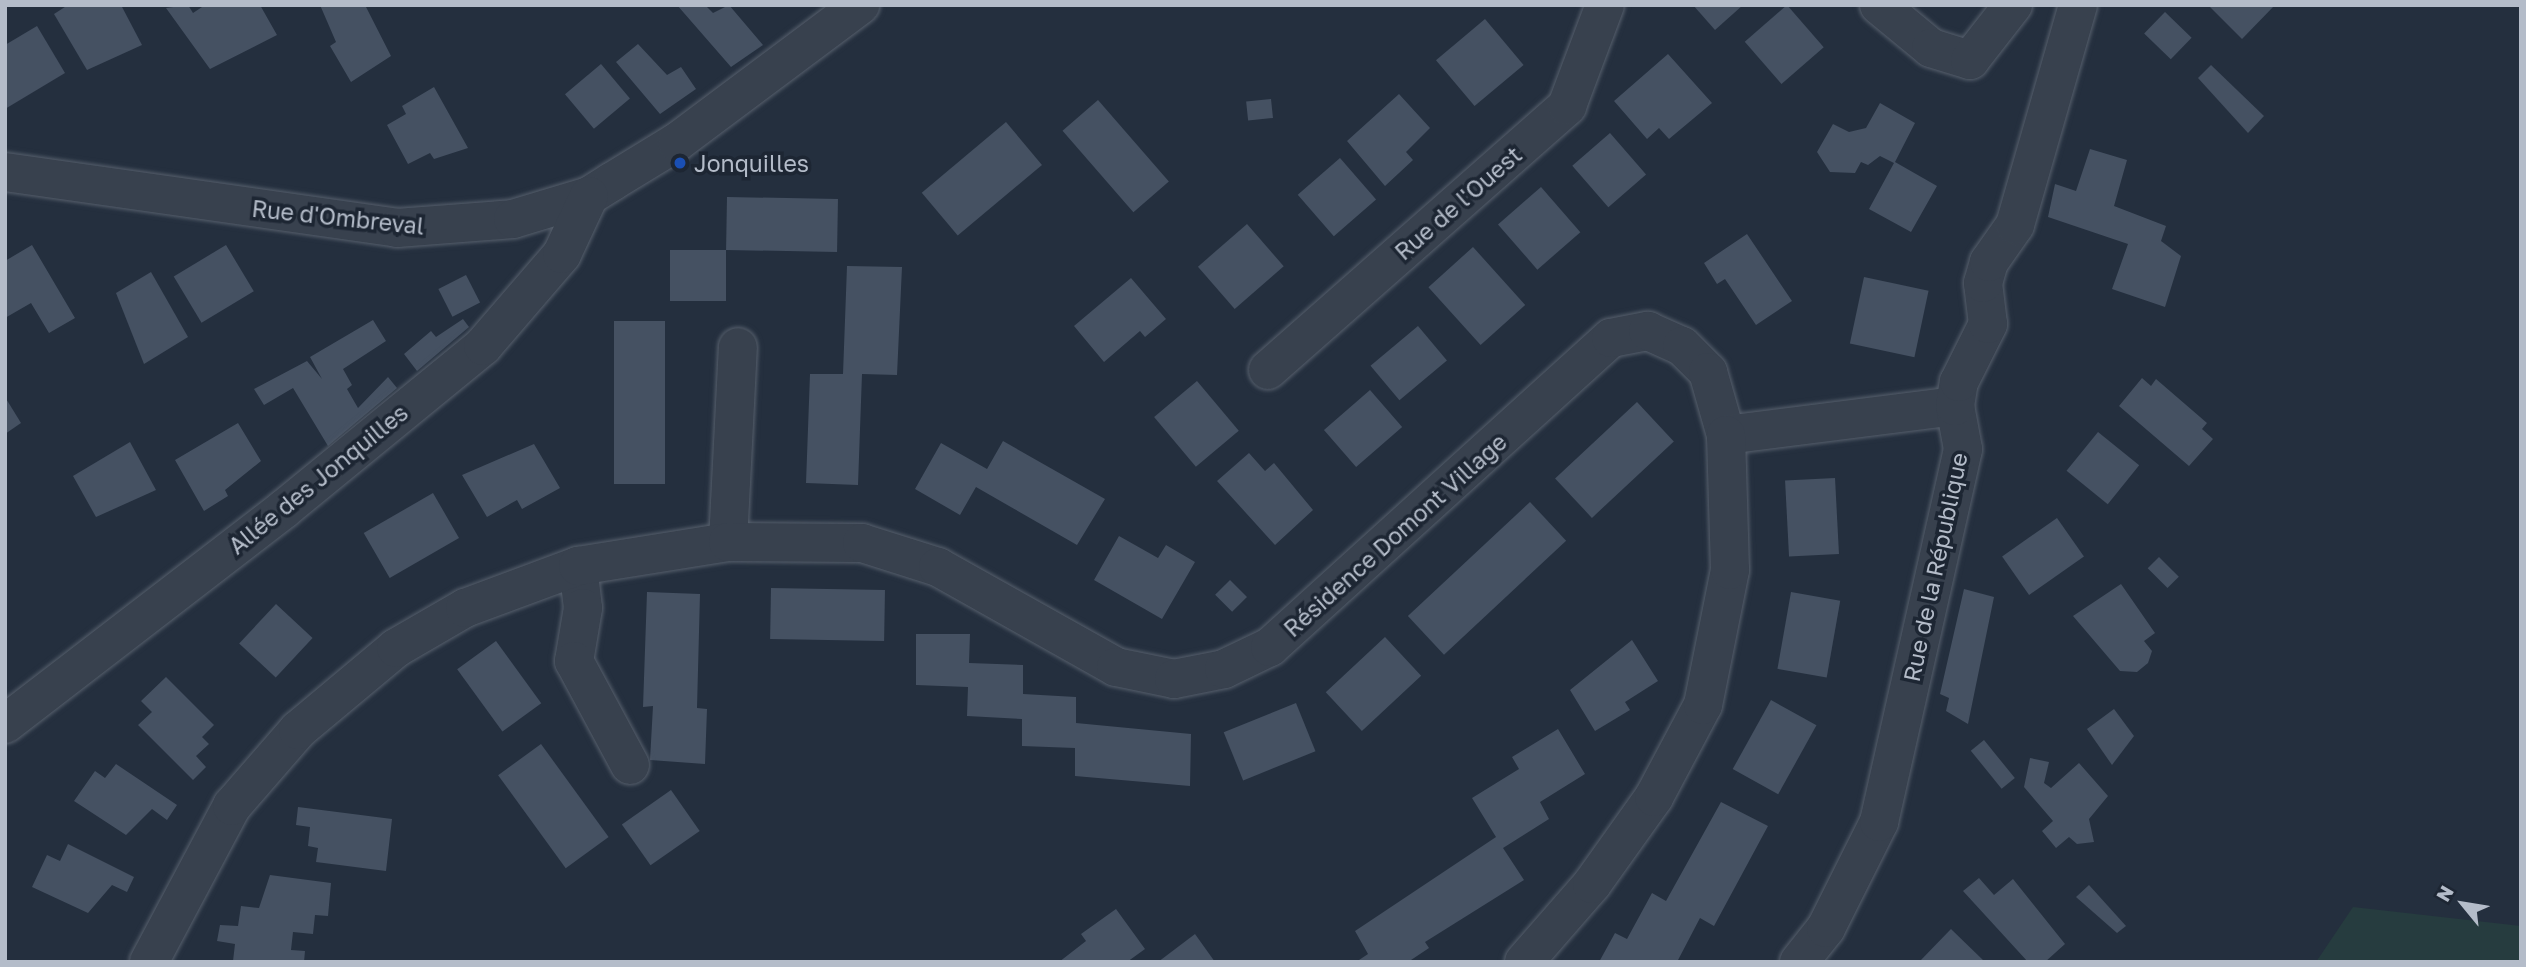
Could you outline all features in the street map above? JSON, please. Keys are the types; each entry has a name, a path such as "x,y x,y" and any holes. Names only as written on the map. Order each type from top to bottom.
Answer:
{"street":[{"name":"Rue d'Ombreval","path":"5,172 397,228 513,219 589,196 677,142 860,5"},
{"name":"Rue de l'Ouest","path":"1268,370 1567,106 1605,5"},
{"path":"1879,5 1931,48 1970,60 2013,5"},
{"path":"1726,435 1955,406 1988,324 1983,283 1989,262 2015,225 2078,5"},
{"name":"Allée des Jonquilles","path":"5,724 284,509 483,346 562,254 589,196"},
{"name":"Résidence Domont Village","path":"149,962 232,806 298,730 396,648 465,608 578,566 728,542 862,543 938,567 1116,667 1174,679 1224,670 1270,647 1611,338 1648,331 1682,346 1708,372 1726,435 1730,570 1703,705 1654,797 1592,884 1524,962"},
{"path":"728,542 738,347"},
{"name":"Rue de la République","path":"1799,962 1826,928 1879,822 1963,449 1955,406"},
{"path":"578,566 583,608 574,661 630,765"}],"green space":[{"path":"2353,907 2521,926 2521,962 2316,962"}],"building":[{"path":"68,5 121,5 142,45 87,70 54,14"},
{"path":"188,5 193,13 205,5 260,5 277,35 210,69 166,8"},
{"path":"320,5 365,5 391,56 351,82 330,46 336,42"},
{"path":"677,5 705,5 713,13 729,5 763,45 731,67"},
{"path":"1693,5 1743,5 1715,30"},
{"path":"1787,5 1824,47 1781,84 1745,42"},
{"path":"2208,5 2275,5 2242,39"},
{"path":"2165,12 2192,38 2171,59 2144,34"},
{"path":"1485,19 1524,65 1475,106 1436,60"},
{"path":"37,26 65,73 5,109 5,45"},
{"path":"638,44 667,75 681,67 696,89 660,114 616,62"},
{"path":"1668,54 1712,103 1669,139 1659,128 1647,139 1614,101"},
{"path":"601,64 630,98 594,129 565,94"},
{"path":"2211,65 2264,116 2248,133 2198,78"},
{"path":"434,87 468,148 434,159 430,153 408,164 387,125 406,114 402,106"},
{"path":"1399,94 1430,128 1406,152 1413,160 1385,186 1347,141"},
{"path":"1271,99 1273,118 1248,121 1246,102"},
{"path":"1098,100 1169,182 1133,212 1063,131"},
{"path":"1880,103 1915,123 1895,162 1937,186 1911,232 1869,209 1894,163 1880,156 1868,165 1861,162 1855,173 1830,172 1817,152 1833,124 1849,132 1866,128"},
{"path":"1006,122 1042,165 958,236 922,193"},
{"path":"1610,133 1646,175 1608,207 1572,166"},
{"path":"2090,149 2127,160 2114,206 2166,226 2161,241 2181,256 2165,307 2112,289 2128,244 2048,217 2055,184 2076,191"},
{"path":"1340,158 1376,200 1334,236 1298,195"},
{"path":"1541,187 1580,232 1537,270 1498,224"},
{"path":"727,197 838,199 837,252 726,250"},
{"path":"1247,224 1284,266 1235,309 1198,267"},
{"path":"1747,234 1792,301 1756,325 1725,279 1717,284 1704,263"},
{"path":"32,245 75,318 49,333 31,303 5,318 5,261"},
{"path":"226,245 254,291 202,323 174,276"},
{"path":"1473,247 1525,305 1481,345 1428,287"},
{"path":"670,250 726,250 726,301 670,301"},
{"path":"847,266 902,267 897,375 862,374 858,485 806,483 810,374 843,374"},
{"path":"151,272 188,337 144,364 116,293"},
{"path":"466,275 480,303 452,317 438,289"},
{"path":"1864,277 1929,291 1914,357 1850,344"},
{"path":"1131,278 1166,319 1145,337 1140,331 1104,362 1074,326"},
{"path":"463,319 469,327 417,371 404,354 431,331 436,337"},
{"path":"373,320 386,341 343,369 352,385 347,389 358,408 388,377 397,388 328,446 293,388 264,405 254,389 307,361 322,379 310,357"},
{"path":"614,321 665,321 665,484 614,484"},
{"path":"1418,326 1447,360 1399,400 1371,366"},
{"path":"2142,378 2151,386 2156,379 2207,423 2202,429 2213,439 2189,466 2119,406"},
{"path":"1197,381 1239,431 1196,467 1154,417"},
{"path":"1370,390 1402,427 1356,467 1324,430"},
{"path":"5,397 21,423 5,434"},
{"path":"1637,402 1674,441 1592,518 1555,478"},
{"path":"238,423 261,461 225,490 228,496 204,511 175,460"},
{"path":"2098,432 2139,465 2108,504 2067,471"},
{"path":"1003,441 1105,499 1077,545 976,487 960,515 915,489 941,443 987,469"},
{"path":"130,442 156,490 96,517 73,476"},
{"path":"534,444 560,488 522,509 517,500 487,517 462,475"},
{"path":"1249,453 1265,471 1274,463 1313,510 1275,545 1217,481"},
{"path":"1835,478 1839,554 1789,557 1785,481"},
{"path":"433,493 459,538 390,578 364,533"},
{"path":"1530,502 1566,541 1444,655 1408,616"},
{"path":"2057,518 2084,557 2029,595 2002,556"},
{"path":"1119,536 1158,558 1166,545 1195,562 1162,619 1094,580"},
{"path":"2159,557 2179,577 2167,588 2148,568"},
{"path":"1230,580 1247,597 1232,612 1215,595"},
{"path":"2121,584 2155,633 2144,641 2152,651 2148,663 2137,672 2120,671 2073,616"},
{"path":"771,588 885,590 884,641 770,639"},
{"path":"1964,589 1994,597 1968,724 1946,711 1949,698 1940,694"},
{"path":"647,592 700,594 697,708 707,709 705,764 650,760 653,706 643,707"},
{"path":"1791,592 1840,601 1827,677 1777,669"},
{"path":"276,604 313,638 276,678 239,643"},
{"path":"916,634 970,634 969,663 1023,665 1023,694 1076,697 1076,723 1191,734 1190,786 1075,776 1075,748 1022,746 1022,719 967,716 968,687 916,685"},
{"path":"1385,637 1421,676 1362,731 1326,692"},
{"path":"1632,640 1658,681 1625,702 1630,710 1595,731 1570,690"},
{"path":"496,641 541,703 502,732 457,669"},
{"path":"166,677 214,725 202,737 209,744 196,756 206,767 193,780 138,725 152,712 141,701"},
{"path":"1771,700 1816,725 1778,794 1733,769"},
{"path":"1296,703 1315,751 1243,780 1224,732"},
{"path":"2114,709 2134,736 2112,765 2087,729"},
{"path":"1558,729 1585,774 1540,802 1549,819 1503,848 1524,880 1425,942 1429,948 1408,962 1356,962 1368,954 1355,931 1496,837 1472,798 1519,769 1512,757"},
{"path":"1984,740 2015,778 2002,789 1971,751"},
{"path":"541,744 609,837 566,868 498,775"},
{"path":"2030,758 2049,762 2044,783 2051,788 2079,763 2108,796 2089,819 2094,842 2077,844 2069,837 2056,848 2042,831 2053,821 2024,787"},
{"path":"116,764 177,805 167,820 152,809 126,835 74,801 95,771 105,778"},
{"path":"671,790 700,831 651,865 622,824"},
{"path":"1721,802 1768,826 1714,926 1700,918 1677,962 1599,962 1615,933 1627,939 1652,893 1666,901"},
{"path":"298,807 392,819 386,871 316,862 318,848 308,846 310,827 296,825"},
{"path":"68,844 134,877 127,892 112,885 88,913 32,887 47,855 60,861"},
{"path":"270,875 331,883 328,916 315,915 313,934 293,932 291,950 305,951 304,962 233,961 235,944 217,941 220,925 238,926 241,906 259,908"},
{"path":"1979,878 1994,895 2013,879 2065,944 2045,962 2028,962 1963,891"},
{"path":"2089,885 2126,926 2117,933 2076,897"},
{"path":"1116,909 1145,949 1127,962 1059,962 1086,941 1081,934"},
{"path":"1951,929 1985,962 1919,962"},
{"path":"1195,934 1215,962 1158,962"}],"place":[{"name":"Jonquilles","path":"680,163"}]}
